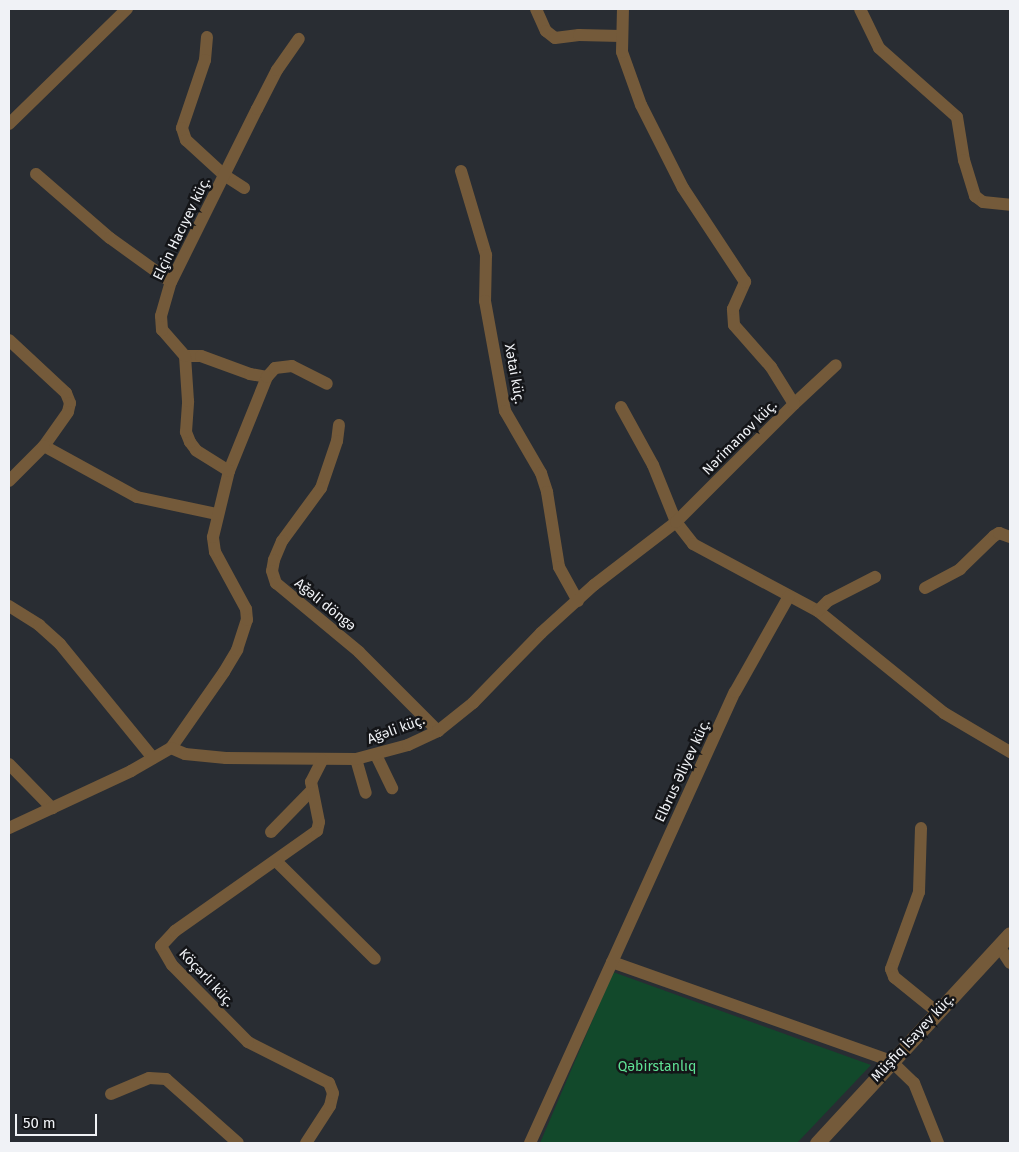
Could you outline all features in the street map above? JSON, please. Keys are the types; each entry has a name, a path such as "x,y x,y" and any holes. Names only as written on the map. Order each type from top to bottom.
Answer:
{"street":[{"path":"9,124 22,108 127,9"},
{"path":"536,9 546,31 555,38 579,35 621,36"},
{"name":"Nərimanov küç.","path":"624,9 621,36 626,66 666,158 683,188 741,272 745,288 734,309 734,325 771,367 794,404 676,522"},
{"path":"860,9 879,48 957,117 964,160 975,196 983,202 1010,205"},
{"path":"207,37 205,60 182,128 186,140 224,175 244,188"},
{"name":"Elçin Hacıyev küç.","path":"185,356 160,323 171,282 277,70 299,39"},
{"path":"9,107 22,108"},
{"name":"Xətai küç.","path":"461,171 486,255 485,301 505,411 541,474 547,492 560,567 578,601"},
{"path":"36,174 110,238 171,282"},
{"path":"9,340 66,393 70,403 68,412 44,446 9,481"},
{"path":"229,471 196,450 186,432 188,401 185,356 201,356 250,374 267,377"},
{"path":"794,404 836,365"},
{"path":"9,828 171,748 224,672 237,650 247,620 246,609 215,552 213,537 229,471 267,377 275,368 292,366 327,384"},
{"path":"621,407 653,464 676,522 686,537 702,551 818,610 944,713 1010,752"},
{"name":"Ağəli döngə","path":"339,425 335,448 321,488 282,542 274,560 272,571 276,583 359,652 438,731"},
{"path":"44,446 136,497 218,514"},
{"name":"Ağəli küç.","path":"171,748 197,756 356,760 376,755 438,731 473,703 578,601 676,522"},
{"path":"925,588 960,569 999,533 1010,537"},
{"path":"818,610 828,601 875,577"},
{"name":"Elbrus Əliyev küç.","path":"530,1143 736,692 789,596"},
{"path":"9,606 32,620 60,644 153,758"},
{"path":"376,755 392,788"},
{"path":"272,832 310,792 311,782 322,760"},
{"path":"356,760 366,793"},
{"path":"9,764 52,808"},
{"name":"Köçərli küç.","path":"306,1143 330,1106 333,1093 329,1082 248,1042 172,965 161,946 175,931 317,831 319,822 310,792"},
{"path":"921,828 919,892 891,969 894,977 937,1012"},
{"path":"276,861 375,959"},
{"name":"Müşfiq İsayev küç.","path":"817,1143 1010,934"},
{"path":"999,946 1010,963"},
{"path":"612,962 891,1061 914,1084 938,1143"},
{"path":"111,1094 150,1078 166,1079 238,1143"}],"green space":[{"name":"Qəbirstanlıq","path":"613,972 871,1065 797,1143 540,1143"}]}
